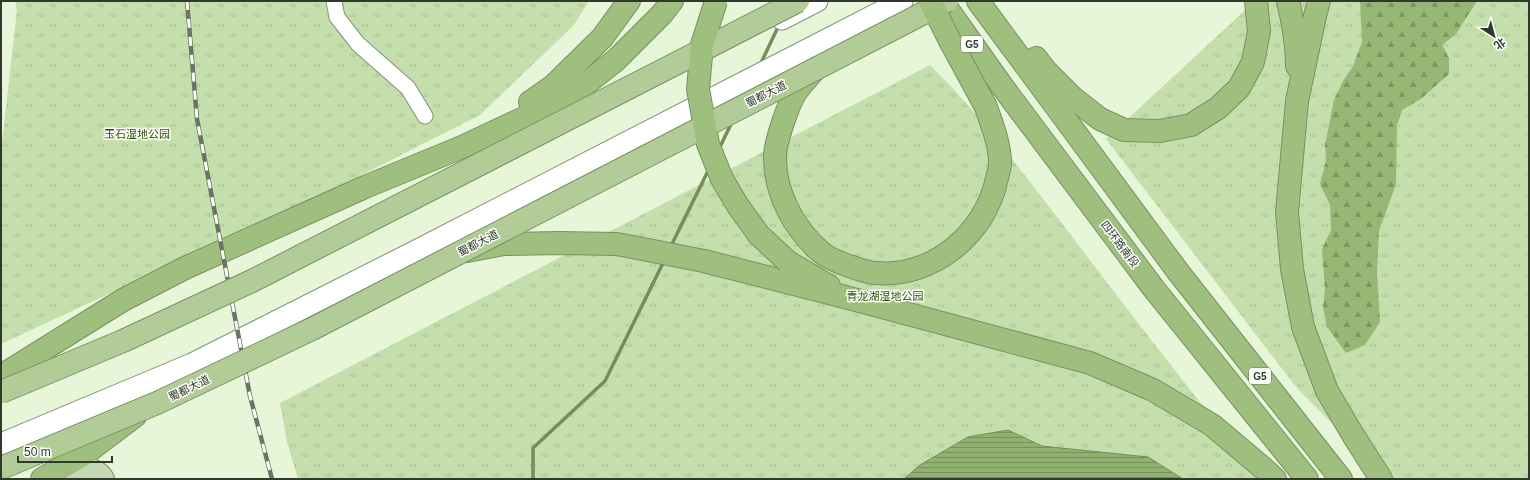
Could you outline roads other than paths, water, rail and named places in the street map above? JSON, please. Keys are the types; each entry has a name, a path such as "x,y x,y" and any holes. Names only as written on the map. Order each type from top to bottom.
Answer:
{"highway":[{"path":"462,147 496,126 553,86 602,38 629,1"},
{"path":"1,376 123,300 185,268 365,187 462,147 526,118 578,90 616,60 662,14 672,1"},
{"path":"716,1 702,45 698,89 708,144 722,179 738,206 759,235 788,262 848,298"},
{"path":"1,392 123,341 252,281 798,1"},
{"path":"825,57 795,94 782,125 775,155 777,180 787,210 806,236 823,254 850,267 875,273 902,272 926,265 951,251 970,235 987,210 995,186 1000,163 997,140 986,107 930,1"},
{"path":"42,479 86,453 132,418 178,387 567,186 935,1"},
{"name":"四环路南段","path":"942,1 1002,86 1154,290 1307,479"},
{"name":"蜀都大道","path":"1,468 158,403 312,329 948,1"},
{"name":"G5","path":"978,1 1037,70 1179,273 1341,479"},
{"path":"992,1 1037,70 1100,119 1124,130 1160,131 1190,125 1218,108 1239,88 1253,62 1259,31 1256,1"},
{"path":"1288,1 1293,20 1297,55 1297,101 1287,212 1292,269 1303,327 1327,391 1381,479"},
{"path":"1297,101 1319,1"},
{"path":"425,259 504,244 560,242 617,244 704,261 848,298 1090,362 1153,390 1212,425 1275,479"}],"main road":[{"path":"1,403 167,332 345,244 817,1"},
{"path":"1,444 192,364 467,225 902,1"},
{"path":"42,479 86,469 94,471 103,479"}],"street":[{"path":"334,1 337,17 358,44 408,88 425,116"}],"waterway":[{"path":"760,65 779,25"},
{"path":"719,149 732,122"},
{"path":"670,248 709,169"},
{"path":"533,479 533,448 605,381 664,261"}],"railway":[{"path":"187,1 197,119 250,396 272,479"}],"park label":[{"name":"玉石湿地公园","path":"137,134"},
{"name":"青龙湖湿地公园","path":"885,296"}]}
